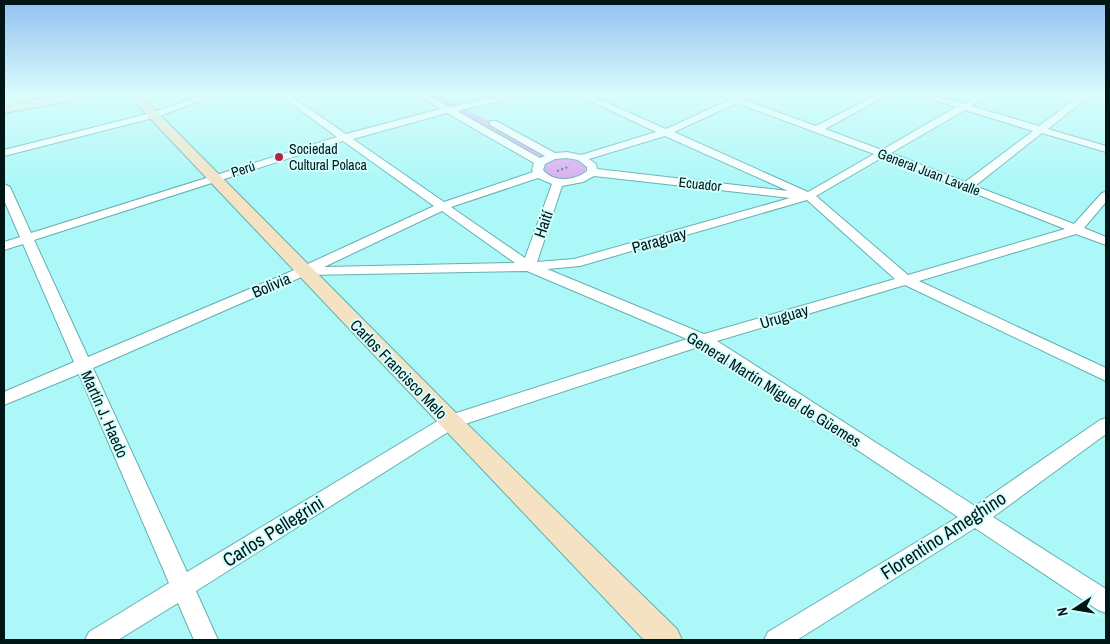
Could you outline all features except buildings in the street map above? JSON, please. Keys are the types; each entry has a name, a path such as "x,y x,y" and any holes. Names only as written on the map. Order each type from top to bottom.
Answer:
{"street":[{"path":"4,153 114,125"},
{"name":"Carlos Francisco Melo","path":"164,125 450,422 666,640"},
{"name":"General Martín Miguel de Güemes","path":"329,125 529,267 703,340 1106,602"},
{"name":"Perú","path":"4,246 345,136 387,125"},
{"path":"473,125 540,168 558,182 575,182 592,169 582,158"},
{"path":"497,125 553,156 567,155 582,158 666,132 681,125"},
{"path":"650,125 809,196 905,280 1106,375"},
{"name":"General Juan Lavalle","path":"805,125 1106,241"},
{"path":"818,130 827,125"},
{"name":"Paraguay","path":"304,271 529,267 575,263 809,196 934,125"},
{"path":"1026,125 1106,149"},
{"path":"967,186 1044,125"},
{"name":"Bolivia","path":"4,399 304,271 443,206 540,168 553,156"},
{"name":"Ecuador","path":"592,169 809,196"},
{"name":"Haití","path":"529,267 558,182"},
{"name":"Martín J. Haedo","path":"4,187 206,640"},
{"path":"1076,230 1106,196"},
{"name":"Uruguay","path":"450,422 703,340 1076,230"},
{"name":"Carlos Pellegrini","path":"97,640 450,422"},
{"name":"Florentino Ameghino","path":"776,640 976,517 1106,425"}],"path":[{"path":"540,168 572,166 592,169"}],"shaded area":[{"path":"475,125 496,125 553,156 540,162"},
{"path":"568,158 580,161 587,167 584,174 579,177 562,179 551,177 541,171 543,164 553,159"}],"place":[{"name":"Sociedad Cultural Polaca","path":"279,157"}]}
